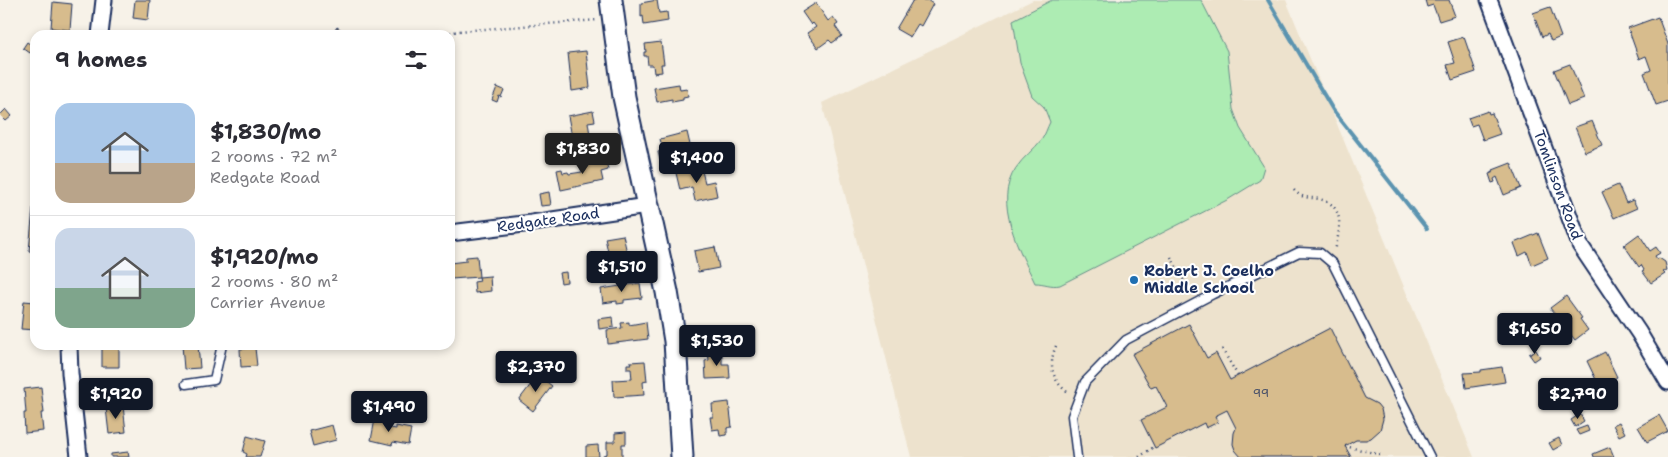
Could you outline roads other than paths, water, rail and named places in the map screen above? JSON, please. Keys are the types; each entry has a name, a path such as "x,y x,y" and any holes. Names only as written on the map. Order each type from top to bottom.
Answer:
{"street":[{"path":"101,30 104,0"},
{"name":"Tomlinson Road","path":"1489,0 1580,245 1639,333 1668,382"},
{"path":"612,9 624,97 667,292 675,341 682,457"},
{"name":"Redgate Road","path":"455,232 647,206"},
{"path":"69,350 79,457"}],"lane":[{"path":"1077,457 1072,416 1085,382 1126,340 1213,294 1299,252 1320,253 1333,264 1430,457"},
{"path":"186,384 214,380 221,350"}],"waterway":[{"path":"1268,0 1333,110 1427,229"}],"place":[{"name":"Robert J. Coelho Middle School","path":"1134,280"}]}
